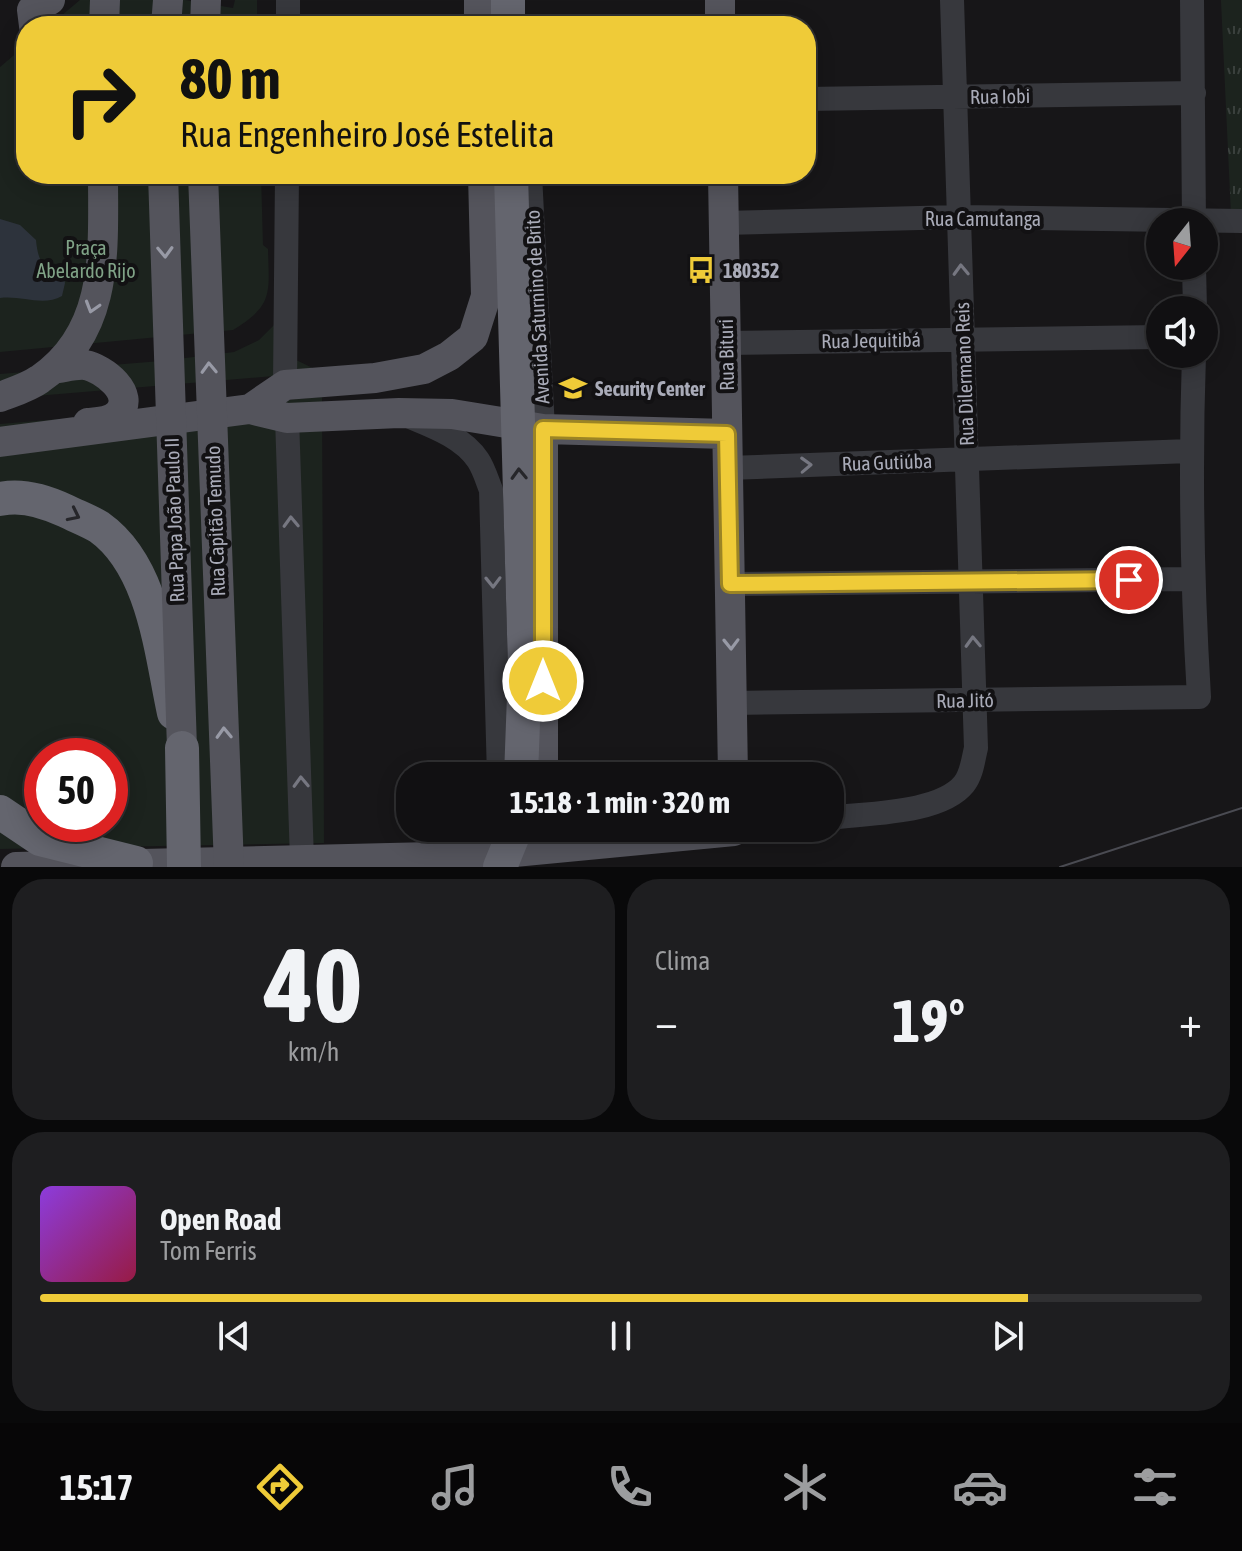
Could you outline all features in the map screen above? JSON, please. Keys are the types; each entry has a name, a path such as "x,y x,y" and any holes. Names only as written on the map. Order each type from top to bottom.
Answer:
{"highway":[{"path":"511,184 525,669 522,762"},
{"path":"0,499 14,496 50,503 99,527 122,549 146,590 182,748"},
{"name":"Rua Papa João Paulo II","path":"182,748 184,867"},
{"path":"0,812 40,839 136,863"},
{"path":"487,861 504,842"}],"main road":[{"path":"0,397 37,382 53,369 87,323 102,272 103,184"},
{"name":"Rua Papa João Paulo II","path":"163,184 182,748"},
{"name":"Rua Capitão Temudo","path":"203,184 229,867"},
{"path":"250,409 285,385 375,378 424,369 449,356 473,337 486,296 483,184"},
{"name":"Rua Bituri","path":"723,184 733,762"},
{"path":"0,454 71,425 107,421 121,411 122,392 97,369 82,365 53,369"},
{"path":"0,442 250,409 287,418 452,414 543,429 727,434"},
{"name":"Avenida Saturnino de Brito","path":"543,429 543,762"},
{"path":"579,842 586,846"},
{"path":"16,867 302,860 487,861 622,842"}],"street":[{"name":"Rua Dilermano Reis","path":"844,816 947,799 964,784 976,748 952,0"},
{"path":"1192,0 1194,208"},
{"name":"Rua Iobi","path":"816,99 1194,93"},
{"path":"285,385 287,184"},
{"name":"Avenida Saturnino de Brito","path":"531,184 543,429"},
{"name":"Rua Camutanga","path":"724,223 959,217 1146,219"},
{"name":"Rua Camutanga","path":"1218,220 1242,221"},
{"name":"Rua Jequitibá","path":"726,343 1146,337"},
{"path":"730,584 1192,579 1190,451 1193,368"},
{"path":"399,413 435,427 459,442 478,460 491,490 499,762"},
{"path":"287,418 302,860"},
{"name":"Rua Gutiúba","path":"728,468 1190,451"},
{"name":"Rua Jitó","path":"732,703 1199,697 1192,579"}],"green space":[{"path":"80,0 185,0 233,8 235,0 257,0 257,16 61,16"},
{"path":"1221,0 1242,0 1242,214 1231,214"},
{"name":"Praça Abelardo Rijo","path":"16,53 16,184 261,184 263,245 268,249 268,287 256,313 233,330 0,352 0,67"},
{"path":"274,325 296,360 321,372 0,399 0,374 234,352 259,340"},
{"path":"322,397 324,843 0,849 0,424"}],"shaded area":[{"path":"0,219 20,225 36,240 42,263 63,276 62,296 47,301 0,298"}],"tram line":[{"path":"1060,867 1242,808"}],"place":[{"name":"180352","path":"701,270"},
{"name":"Security Center","path":"573,388"}],"route":[{"path":"543,681 543,429 727,434 730,584 1129,580"}]}
